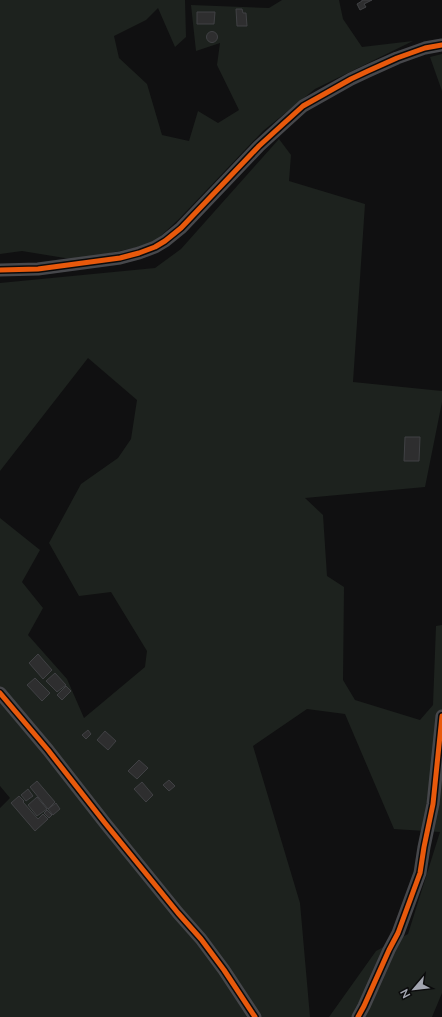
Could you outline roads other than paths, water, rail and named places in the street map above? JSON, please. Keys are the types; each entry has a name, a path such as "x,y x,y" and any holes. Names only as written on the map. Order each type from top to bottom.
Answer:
{"street":[{"path":"0,270 38,269 120,258 155,247 181,228 259,146 304,106 351,79 397,58 425,48 442,45"},
{"path":"0,693 43,744 178,913 201,939 224,970 255,1017"},
{"path":"358,1017 398,933 420,873 433,804 442,716"}]}
